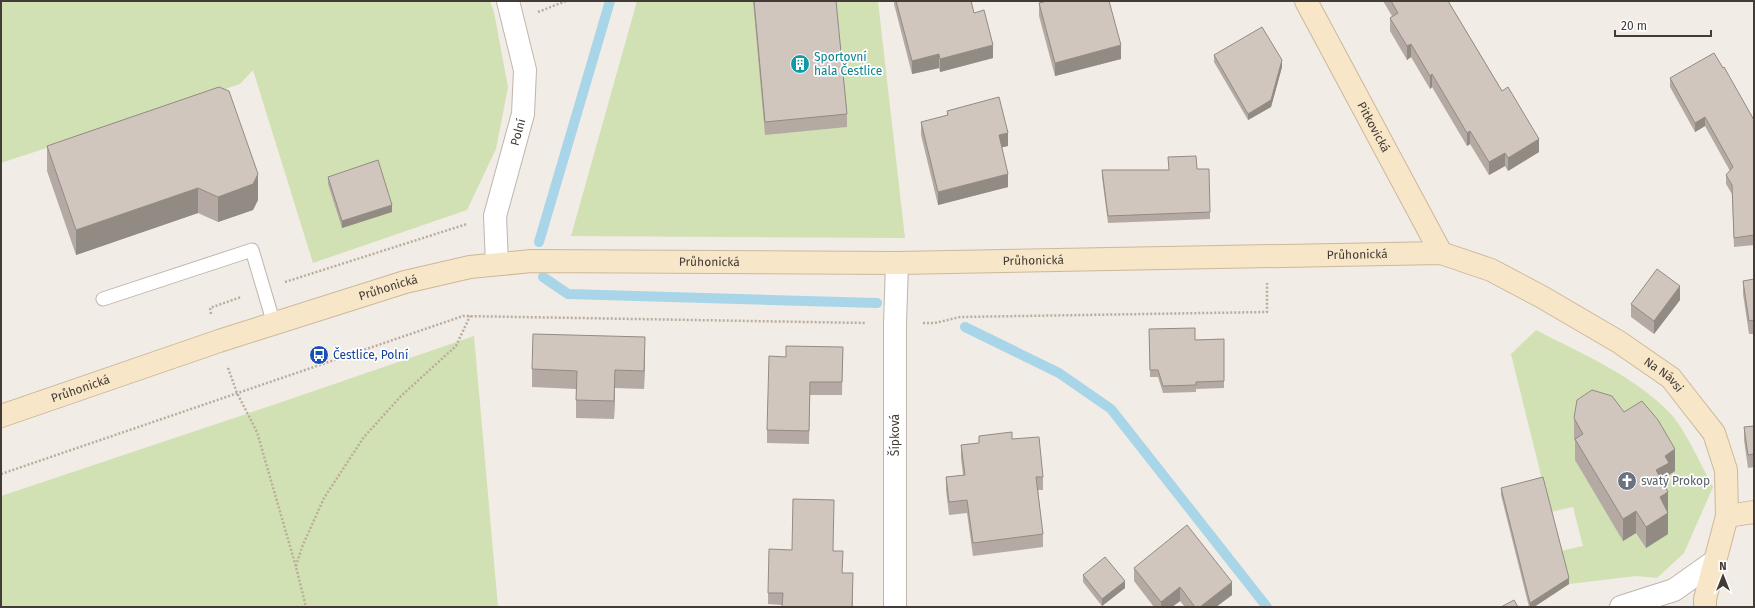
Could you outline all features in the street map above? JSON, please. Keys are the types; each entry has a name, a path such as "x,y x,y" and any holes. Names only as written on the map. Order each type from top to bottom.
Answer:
{"street":[{"name":"Polní","path":"497,264 495,216 523,114 525,70 508,1"},
{"name":"Pitkovická","path":"1306,1 1441,252"},
{"name":"Průhonická","path":"1,416 274,324 405,282 445,272 532,260 897,263 1268,257 1441,252"},
{"name":"Na Návsi","path":"1441,252 1491,270 1542,297 1619,342 1671,378 1714,433 1726,470 1727,516 1705,607"},
{"name":"Šípková","path":"895,607 895,324 897,263"},
{"path":"1727,516 1754,512"},
{"path":"1621,607 1674,590 1715,562"}],"lane":[{"path":"103,299 252,250 274,324"}],"path":[{"path":"1,474 463,316 895,324 935,322 960,317 1267,312 1268,257"},
{"path":"296,567 302,546 324,498 364,437 400,396 456,346 470,316"},
{"path":"236,393 256,432 296,567 306,607"}],"green space":[{"path":"1,1 490,1 494,12 508,87 496,149 467,210 313,263 253,70 240,84 1,163"},
{"path":"637,1 878,1 905,238 571,236"},
{"path":"1536,330 1606,366 1640,387 1656,400 1670,413 1682,428 1713,487 1684,553 1657,578 1636,576 1569,584 1560,551 1583,546 1573,507 1550,512 1511,354"},
{"path":"474,336 498,607 1,607 1,496"}],"building":[{"name":"Sportovní hala Čestlice","path":"754,1 836,1 847,114 765,122"},
{"path":"896,1 971,1 974,13 984,10 993,45 940,59 939,54 912,61"},
{"path":"1047,1 1109,1 1121,45 1055,63 1039,3"},
{"path":"1391,1 1448,1 1502,91 1508,87 1539,139 1508,158 1505,153 1489,162 1470,131 1467,133 1432,74 1430,76 1411,44 1407,46 1390,18 1398,13"},
{"path":"1262,27 1282,60 1271,100 1248,114 1214,55"},
{"path":"1714,53 1723,68 1724,67 1754,120 1754,235 1734,238 1732,185 1726,175 1733,167 1705,117 1695,123 1670,78"},
{"path":"219,87 229,91 258,174 253,184 218,197 198,188 76,230 47,146"},
{"path":"999,97 1008,133 999,135 1008,174 938,192 921,122 948,115 947,111"},
{"path":"1196,156 1197,169 1209,169 1210,212 1108,216 1102,170 1169,170 1168,157"},
{"path":"378,160 392,205 342,221 328,177"},
{"path":"1657,269 1680,286 1654,321 1631,304"},
{"path":"1754,279 1754,320 1749,321 1743,281"},
{"path":"1195,328 1195,340 1224,339 1224,381 1196,382 1196,385 1163,386 1158,370 1150,370 1149,329"},
{"path":"533,334 645,337 644,371 615,370 614,401 576,400 577,371 532,369"},
{"path":"786,346 843,347 842,382 810,382 809,431 767,430 769,356 786,357"},
{"name":"svatý Prokop","path":"1592,390 1612,396 1624,412 1642,401 1658,420 1675,449 1665,456 1669,463 1656,470 1668,492 1660,497 1668,513 1646,527 1636,511 1623,519 1575,439 1583,434 1574,418 1577,400"},
{"path":"1754,426 1754,454 1748,455 1744,427"},
{"path":"1012,432 1012,439 1039,437 1043,477 1036,477 1043,534 973,543 967,500 949,502 946,477 965,475 961,445 979,443 979,436"},
{"path":"1543,477 1569,578 1530,603 1501,488"},
{"path":"793,499 834,500 833,551 843,551 842,573 853,573 852,607 782,607 783,593 768,593 769,549 792,550"},
{"path":"1187,525 1232,582 1200,607 1195,607 1180,587 1161,602 1134,568"},
{"path":"1105,557 1125,581 1102,599 1083,575"},
{"path":"1514,600 1518,607 1501,607"}],"waterway":[{"path":"539,242 610,1"},
{"path":"543,277 568,294 877,303"},
{"path":"965,327 1059,373 1111,409 1267,607"}],"place":[{"name":"Sportovní hala Čestlice","path":"800,64"},
{"name":"Čestlice, Polní","path":"319,355"},
{"name":"svatý Prokop","path":"1627,481"}]}
